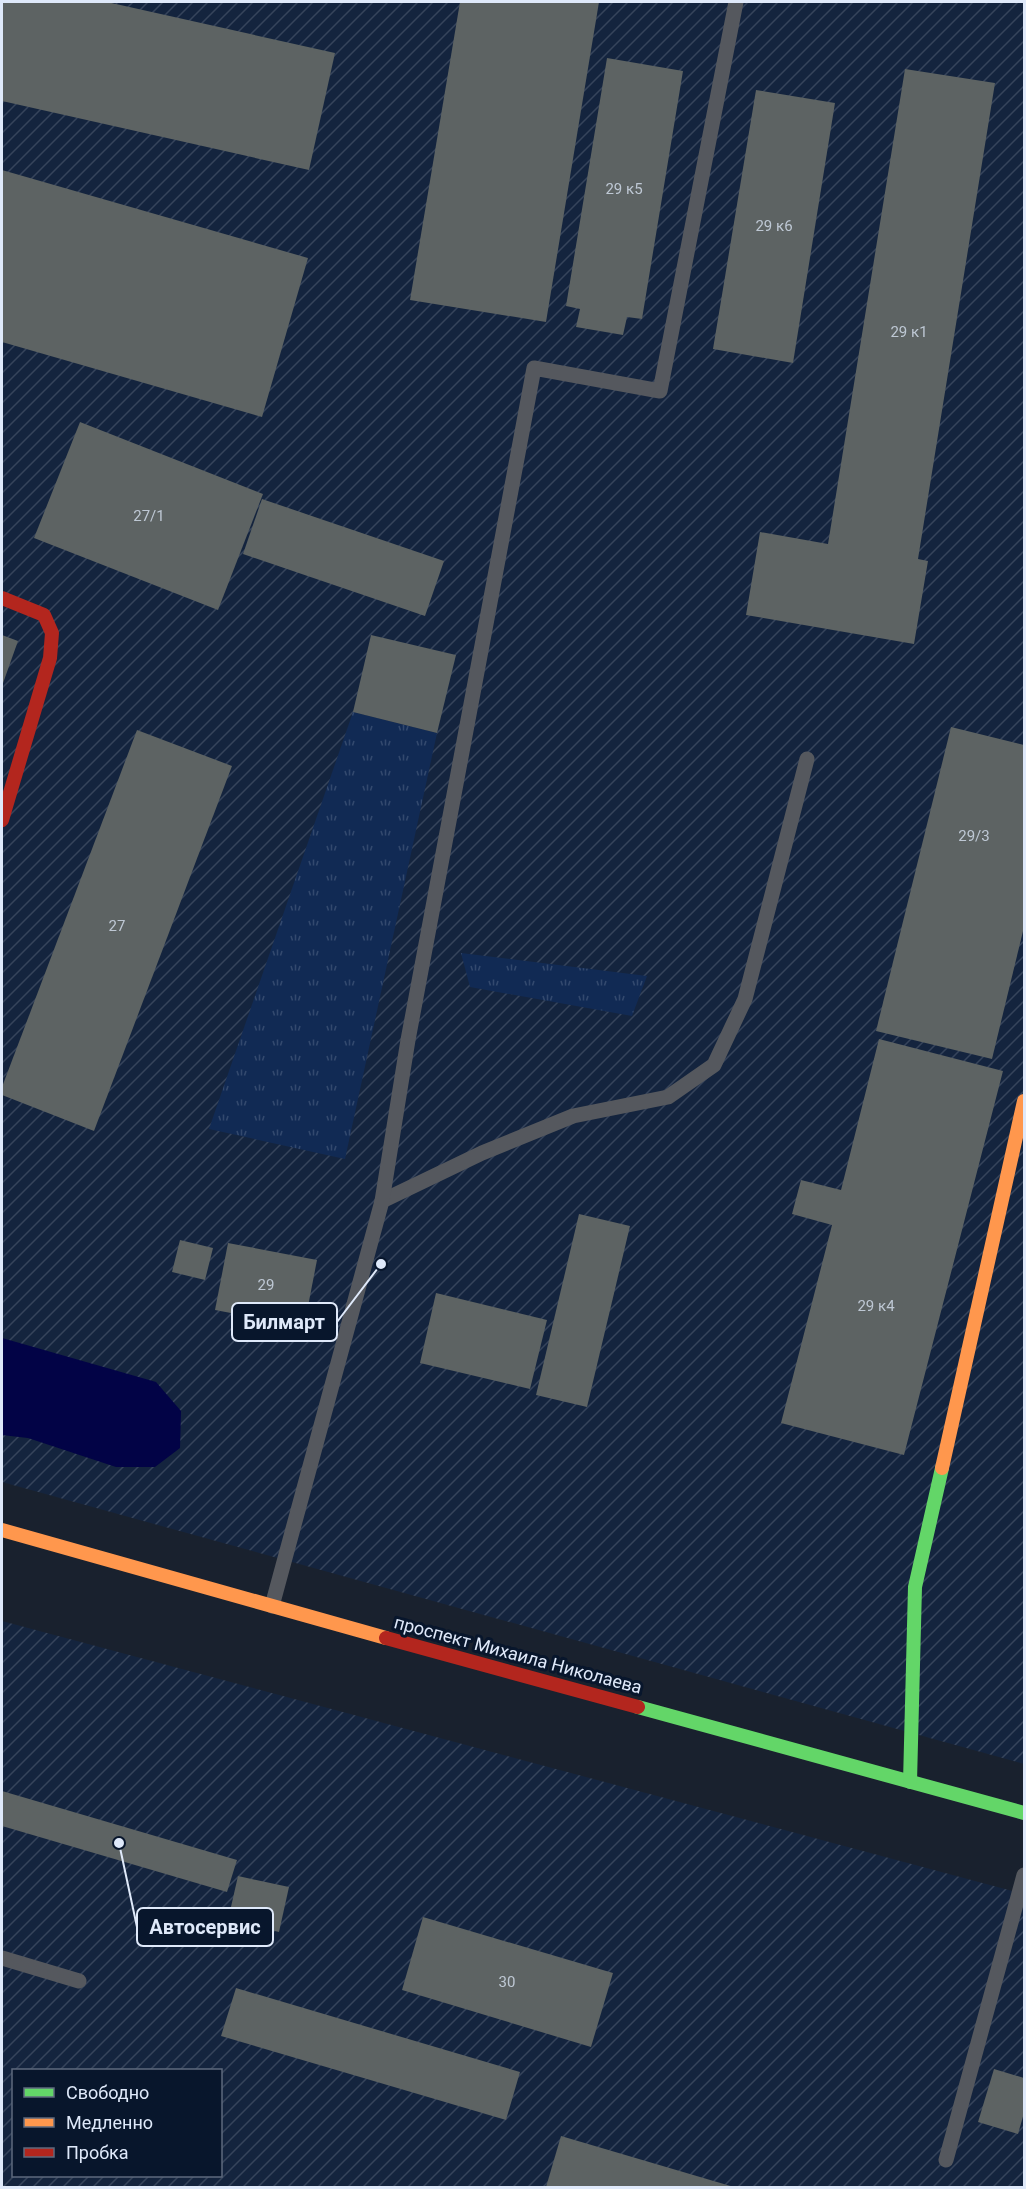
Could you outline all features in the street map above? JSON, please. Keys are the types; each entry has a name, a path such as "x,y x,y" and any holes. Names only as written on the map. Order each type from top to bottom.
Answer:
{"main road":[{"path":"2,598 44,615 52,633 50,658 2,820"},
{"path":"910,1782 915,1587 1024,1101"},
{"name":"проспект Михаила Николаева","path":"2,1530 1024,1813"}],"lane":[{"path":"272,1606 382,1201 410,1028 534,368 660,391 736,2"},
{"path":"382,1201 482,1153 573,1116 668,1097 714,1065 745,999 807,759"},
{"path":"946,2160 1024,1875"},
{"path":"2,1958 79,1981"}],"shaded area":[{"path":"2,2 1024,2 1024,1764 2,1482"},
{"path":"2,1338 156,1382 181,1411 180,1448 155,1467 116,1467 28,1438 2,1435"},
{"path":"2,1621 1024,1894 1024,2187 2,2187"}],"green space":[{"path":"353,712 437,733 345,1159 209,1129"},
{"path":"461,953 647,976 632,1016 470,987"}],"building":[{"path":"2,2 107,2 335,53 309,170 2,101"},
{"path":"460,2 599,2 546,322 410,300"},
{"path":"607,58 683,71 642,319 627,317 623,335 576,327 580,309 566,306"},
{"path":"905,69 995,83 918,559 928,561 914,644 746,615 760,532 828,544"},
{"path":"756,90 835,103 793,363 713,349"},
{"path":"2,170 308,258 262,417 2,342"},
{"path":"80,422 263,494 218,610 34,538"},
{"path":"262,499 444,561 425,616 243,554"},
{"path":"2,635 18,641 2,686"},
{"path":"371,635 456,655 437,733 353,712"},
{"path":"951,727 1024,745 1024,927 992,1059 876,1031"},
{"path":"137,730 232,766 94,1131 2,1095 2,1087"},
{"path":"879,1039 1003,1071 904,1455 781,1423 832,1225 792,1214 801,1180 841,1190"},
{"path":"579,1214 630,1226 587,1407 536,1395"},
{"path":"180,1240 213,1248 205,1280 172,1272"},
{"path":"228,1243 317,1260 304,1327 215,1310"},
{"path":"436,1293 547,1320 530,1389 420,1363"},
{"path":"2,1791 237,1860 227,1892 2,1826"},
{"path":"238,1876 289,1887 279,1932 228,1920"},
{"path":"423,1917 613,1973 591,2047 402,1990"},
{"path":"236,1988 520,2072 506,2120 221,2036"},
{"path":"994,2069 1024,2078 1024,2113 1018,2134 978,2122"},
{"path":"561,2136 734,2187 546,2187"}],"traffic: fast":[{"path":"910,1782 915,1587 942,1468"},
{"path":"638,1707 1024,1813"}],"traffic: slow":[{"path":"942,1468 1024,1101"},
{"path":"2,1530 386,1638"}],"traffic: jam":[{"path":"2,598 44,615 52,633 50,658 2,820"},
{"path":"386,1638 638,1707"}],"place":[{"name":"Билмарт","path":"381,1264"},
{"name":"Автосервис","path":"119,1843"}]}
